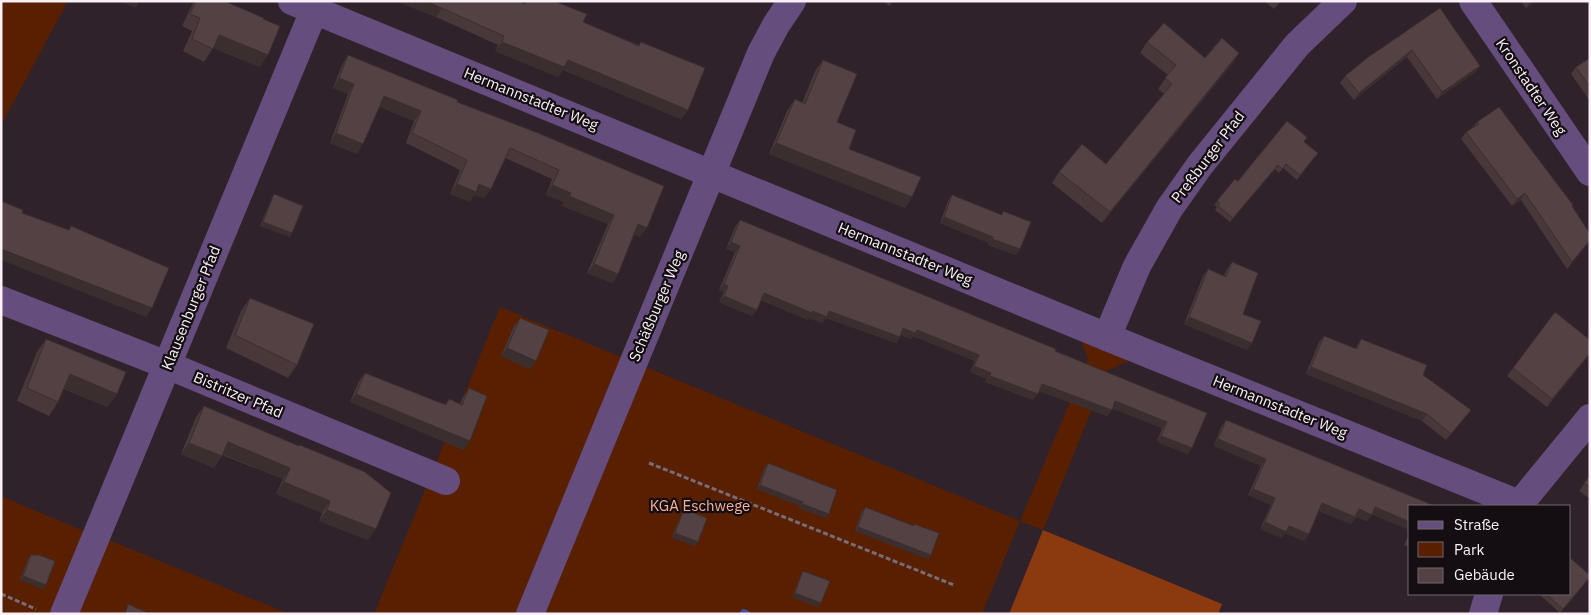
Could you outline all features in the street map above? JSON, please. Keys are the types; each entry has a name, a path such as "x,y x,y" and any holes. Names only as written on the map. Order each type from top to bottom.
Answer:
{"lane":[{"name":"Schäßburger Weg","path":"530,614 761,53 792,1"},
{"name":"Preßburger Pfad","path":"1107,337 1137,266 1169,209 1200,165 1297,45 1343,1"},
{"name":"Kronstadter Weg","path":"1473,1 1590,172"},
{"name":"Hermannstadter Weg","path":"308,4 712,174 1518,505"},
{"name":"Klausenburger Pfad","path":"64,614 167,365 308,4"},
{"name":"Bistritzer Pfad","path":"1,300 167,365 446,481"},
{"path":"1518,505 1590,418"},
{"path":"1483,614 1489,595"}],"path":[{"path":"648,463 954,585"},
{"path":"1,594 36,609"}],"green space":[{"path":"1,1 68,1 1,125"},
{"path":"500,307 626,359 522,614 374,614"},
{"path":"1080,338 1131,360 1108,370 1043,530 1020,521 1088,359"},
{"name":"KGA Eschwege","path":"641,365 1020,521 982,614 539,614"},
{"path":"1,496 86,532 52,614 1,614"},
{"path":"109,540 289,614 79,614"}],"shaded area":[{"path":"1043,530 1222,604 1218,614 1009,614"}],"building":[{"path":"196,1 224,1 280,26 268,55 219,35 213,49 192,39 200,18 190,14"},
{"path":"426,1 519,1 525,4 526,1 554,1 587,14 583,22 639,46 641,42 705,68 688,110 568,60 564,67 502,42 504,36"},
{"path":"1440,8 1480,66 1442,92 1412,50 1359,93 1345,76 1367,58"},
{"path":"1164,23 1205,58 1222,38 1239,53 1110,212 1059,172 1082,144 1106,164 1172,84 1165,78 1176,65 1147,42"},
{"path":"348,55 458,100 457,102 538,133 664,186 647,228 638,224 618,274 594,264 614,215 569,196 571,193 552,185 559,170 510,148 491,189 479,184 476,192 457,184 467,160 412,133 421,111 384,96 363,144 336,133 354,84 339,78"},
{"path":"1590,58 1590,87 1576,67"},
{"path":"823,60 857,74 837,122 856,130 849,149 921,177 912,197 776,143 795,99 805,104"},
{"path":"1499,107 1573,205 1590,234 1590,240 1572,262 1525,193 1517,199 1466,132"},
{"path":"1287,121 1307,137 1304,142 1318,153 1300,175 1286,164 1282,169 1278,165 1233,218 1218,206 1220,203 1217,201 1235,179 1238,181"},
{"path":"274,194 303,206 292,233 263,222"},
{"path":"952,195 1002,215 1003,211 1031,222 1020,249 992,239 993,237 944,217"},
{"path":"1,201 23,210 22,213 69,230 71,226 169,268 152,308 1,249"},
{"path":"740,220 1207,413 1192,448 1161,436 1167,422 1115,401 1112,410 1042,384 1038,394 990,376 991,373 974,366 979,355 917,330 915,333 903,328 900,337 829,311 827,317 813,311 812,313 764,293 757,310 724,296 728,286 724,284 740,246 731,242"},
{"path":"1232,262 1258,273 1243,314 1261,321 1252,343 1189,317 1208,269 1226,277"},
{"path":"250,298 314,324 297,365 235,335"},
{"path":"1555,312 1590,340 1590,353 1552,399 1513,368"},
{"path":"520,318 549,330 536,361 507,348"},
{"path":"1324,336 1357,349 1361,339 1427,365 1423,375 1471,410 1451,434 1427,414 1311,367"},
{"path":"46,339 126,372 117,394 70,374 58,402 27,388"},
{"path":"365,373 446,405 449,399 462,405 469,388 487,396 470,441 356,394"},
{"path":"204,406 365,472 391,493 376,529 327,510 330,501 284,482 290,468 228,442 222,456 189,443"},
{"path":"1226,420 1433,505 1408,505 1408,521 1375,507 1372,515 1359,509 1355,517 1322,503 1309,534 1289,526 1286,532 1265,522 1275,498 1253,489 1266,459 1218,439"},
{"path":"768,463 837,490 829,514 760,485"},
{"path":"1590,476 1590,487 1584,483"},
{"path":"865,507 914,526 914,524 939,533 931,555 858,527"},
{"path":"684,509 707,518 698,542 675,533"},
{"path":"31,555 39,555 55,561 46,585 23,576"},
{"path":"1571,559 1590,577 1563,609 1547,595 1571,595"},
{"path":"803,571 830,581 821,603 795,593"},
{"path":"128,604 150,614 125,614"}]}
